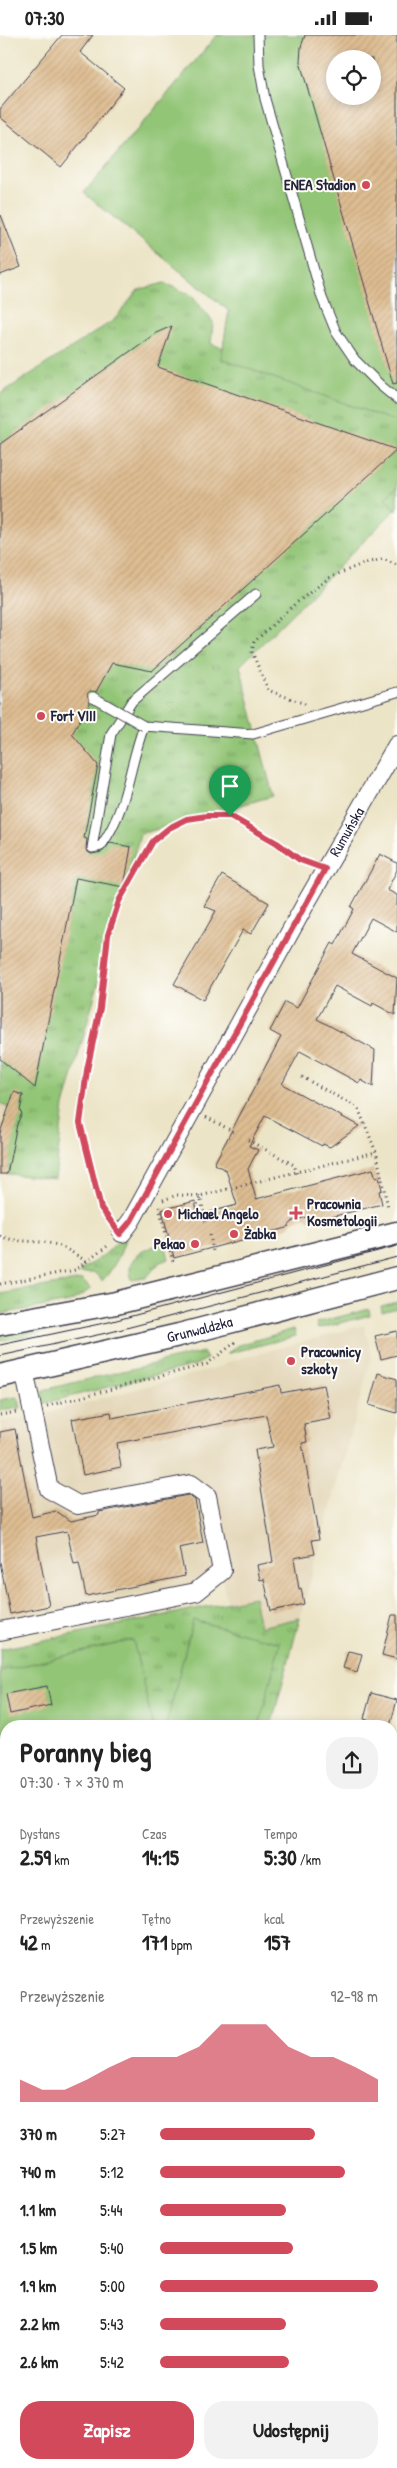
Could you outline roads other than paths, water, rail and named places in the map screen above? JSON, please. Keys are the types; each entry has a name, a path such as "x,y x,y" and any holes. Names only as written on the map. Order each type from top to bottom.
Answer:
{"street":[{"name":"Rumuńska","path":"121,1234 193,1109 325,869 397,745"},
{"path":"0,1324 116,1303 397,1233"},
{"name":"Grunwaldzka","path":"0,1375 179,1335 397,1278"},
{"path":"0,1631 196,1592 222,1571 206,1496 191,1484 78,1505 49,1489 24,1371"}],"lane":[{"path":"258,35 259,65 266,99 322,298 336,332 355,360 397,399"},
{"path":"144,726 135,750 123,807 114,829 101,846 92,848 112,734 132,701 256,594"},
{"path":"93,697 144,726 253,734 397,692"}],"tram line":[{"path":"0,1345 109,1322 397,1246"},
{"path":"0,1356 111,1332 397,1257"}],"place":[{"name":"ENEA Stadion","path":"366,185"},
{"name":"Fort VIII","path":"41,716"},
{"name":"Pracownia Kosmetologii","path":"296,1213"},
{"name":"Michael Angelo","path":"168,1214"},
{"name":"Żabka","path":"234,1234"},
{"name":"Pekao","path":"195,1244"},
{"name":"Pracownicy szkoły","path":"291,1361"}]}
